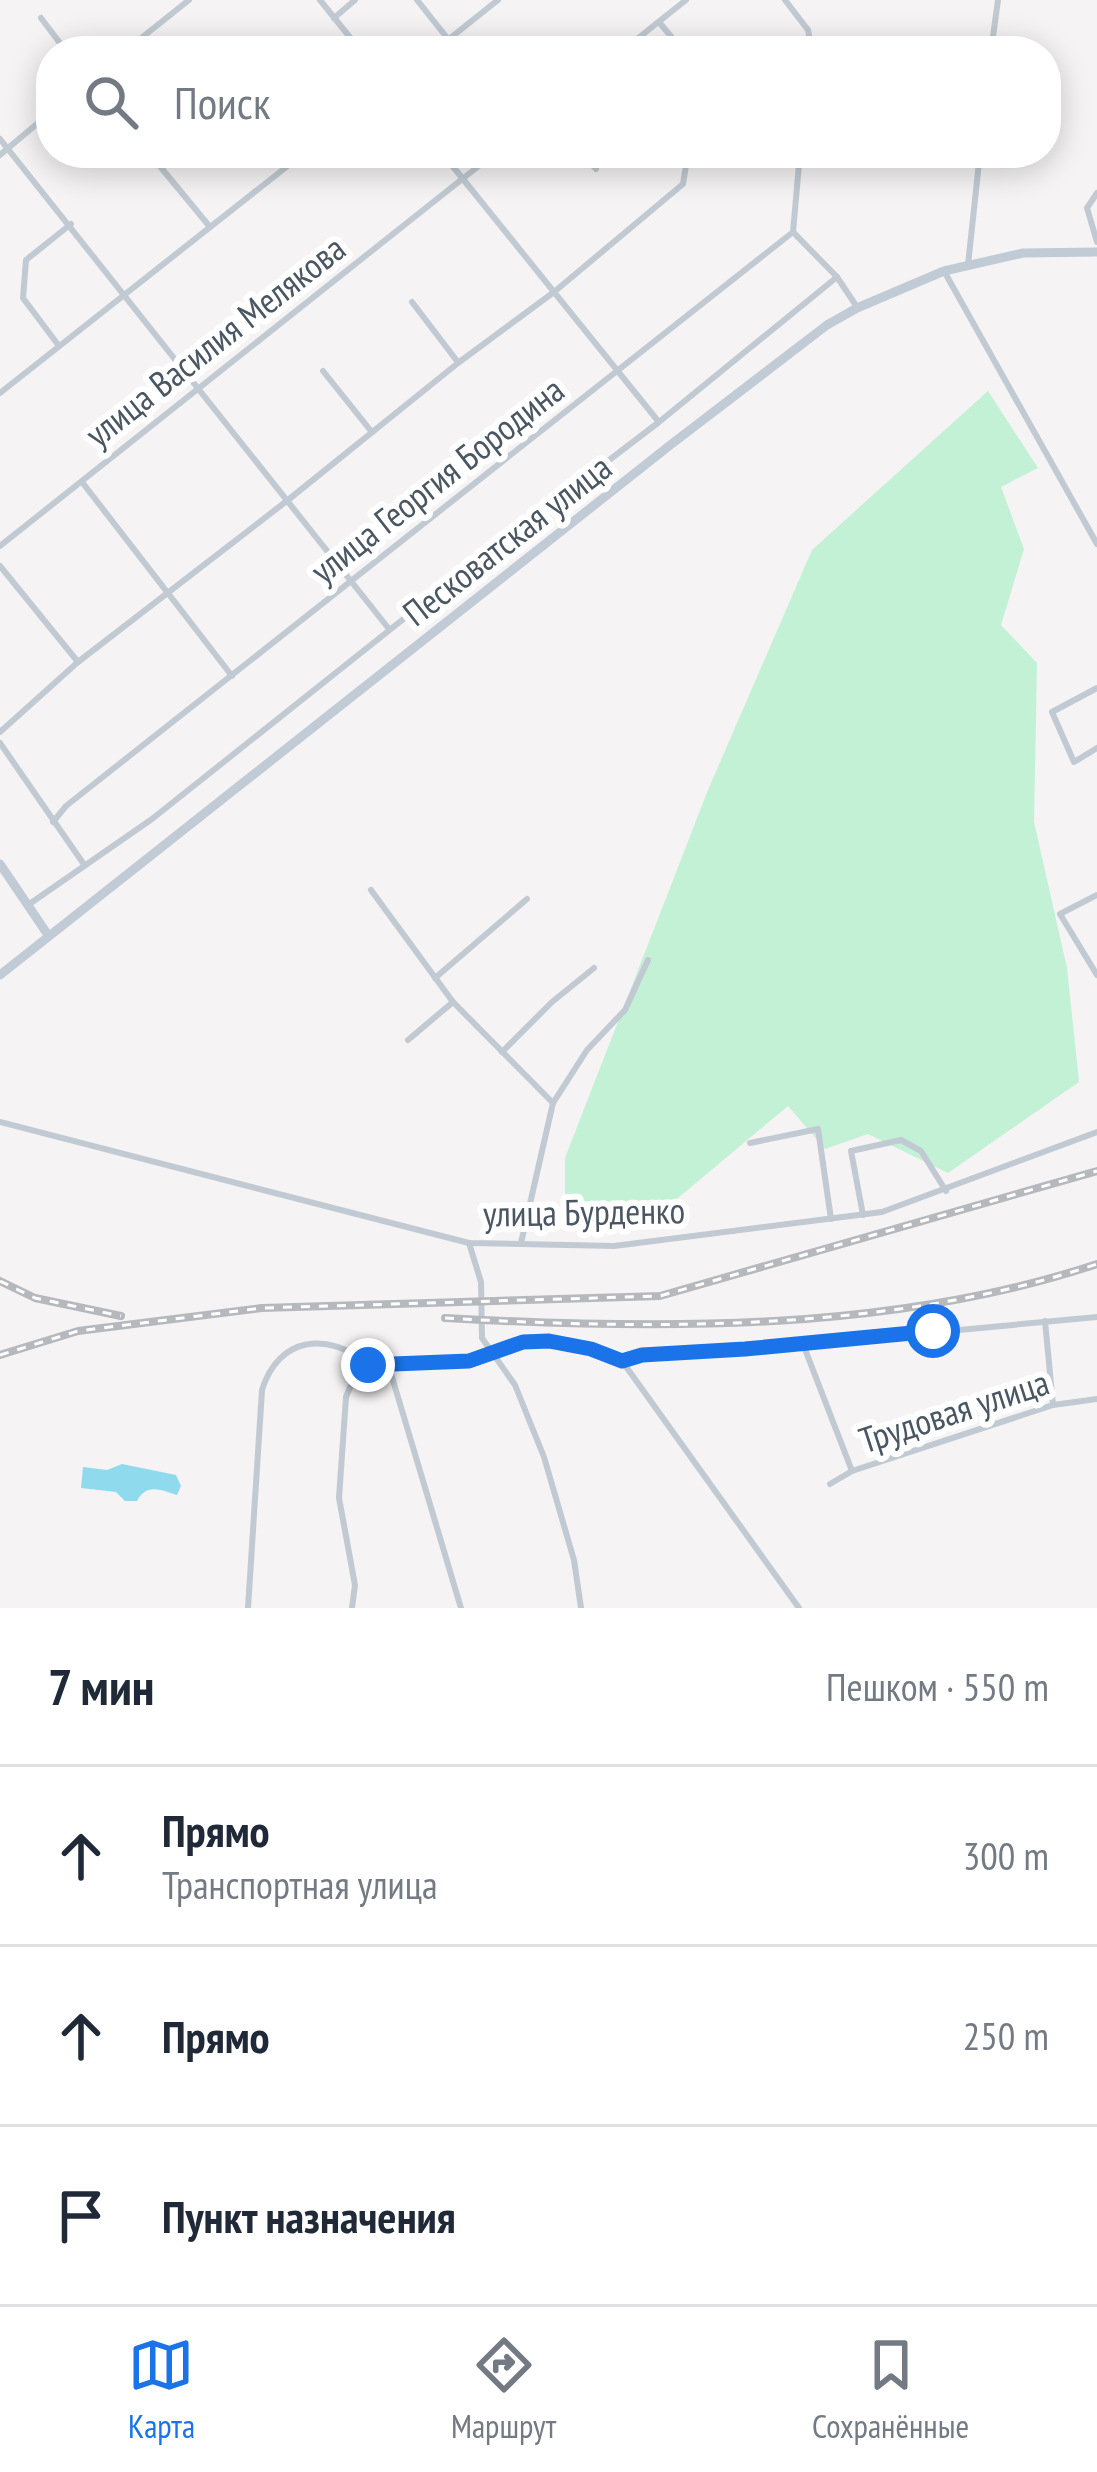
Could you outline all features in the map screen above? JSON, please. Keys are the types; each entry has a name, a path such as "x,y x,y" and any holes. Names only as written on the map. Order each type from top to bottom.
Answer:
{"main road":[{"name":"Песковатская улица","path":"0,976 757,377 857,308 968,265 1023,253 1097,252"},
{"path":"0,864 49,935"}],"street":[{"path":"320,0 349,36"},
{"path":"334,18 356,0"},
{"path":"417,0 445,36"},
{"path":"453,36 498,0"},
{"path":"641,36 686,0"},
{"path":"785,0 809,36"},
{"path":"993,36 997,0"},
{"path":"142,36 182,2"},
{"path":"41,18 55,36"},
{"path":"659,22 671,36"},
{"path":"4,152 36,125"},
{"path":"0,139 4,152 71,224 389,629"},
{"path":"161,168 210,227"},
{"path":"0,393 282,168"},
{"path":"455,168 659,422"},
{"name":"улица Василия Мелякова","path":"0,546 477,168"},
{"path":"0,732 78,662 554,292 683,184 686,168"},
{"path":"799,168 793,232 837,277 857,308"},
{"path":"968,265 978,168"},
{"path":"1097,193 1087,208 1097,242"},
{"path":"59,346 23,298 26,260 71,224"},
{"name":"улица Георгия Бородина","path":"53,822 66,806 793,232"},
{"path":"944,271 1097,544"},
{"path":"28,905 152,819 837,277"},
{"path":"412,302 458,363"},
{"path":"323,371 371,431"},
{"path":"82,482 232,676"},
{"path":"0,566 78,662"},
{"path":"1097,688 1052,712 1074,762 1097,748"},
{"path":"0,743 83,863"},
{"path":"371,890 453,1002 553,1102"},
{"path":"1097,895 1060,914 1097,976"},
{"path":"435,978 527,899"},
{"path":"521,1243 553,1102 587,1050 625,1010 648,960"},
{"path":"502,1052 594,968"},
{"path":"408,1040 453,1002"},
{"name":"улица Бурденко","path":"0,1122 469,1243 614,1246 863,1215 908,1205 1097,1132"},
{"path":"750,1143 818,1130 831,1219"},
{"path":"863,1215 851,1151 901,1140 921,1151 946,1190"},
{"path":"469,1243 481,1282 482,1338 514,1385 544,1456 574,1560 581,1608"},
{"path":"622,1361 642,1355 1097,1317"},
{"path":"1045,1321 1053,1405"},
{"path":"352,1608 355,1585 339,1498 346,1397 358,1369 425,1360 469,1361 523,1342 549,1341 622,1361 799,1608"},
{"path":"248,1608 262,1390 268,1370 295,1346 312,1343 355,1353 368,1365"},
{"path":"803,1344 852,1471"},
{"path":"389,1367 461,1608"},
{"name":"Трудовая улица","path":"830,1484 852,1471 1053,1405 1097,1399"}],"green space":[{"path":"988,391 1038,468 1001,487 1024,549 1001,625 1037,663 1034,822 1067,968 1079,1082 948,1173 868,1134 825,1149 788,1106 678,1198 565,1222 565,1158 708,790 812,550"}],"water":[{"path":"122,1464 176,1475 181,1486 177,1495 150,1490 137,1501 125,1501 116,1492 81,1488 83,1467 107,1470"}],"railway":[{"path":"0,1355 78,1331 262,1308 660,1296 1097,1171"},
{"path":"445,1318 608,1324 775,1321 939,1303 1097,1264"},
{"path":"0,1281 35,1298 121,1316"}],"route":[{"path":"368,1365 469,1361 523,1342 549,1341 591,1349 622,1361 642,1355 933,1331"}]}
